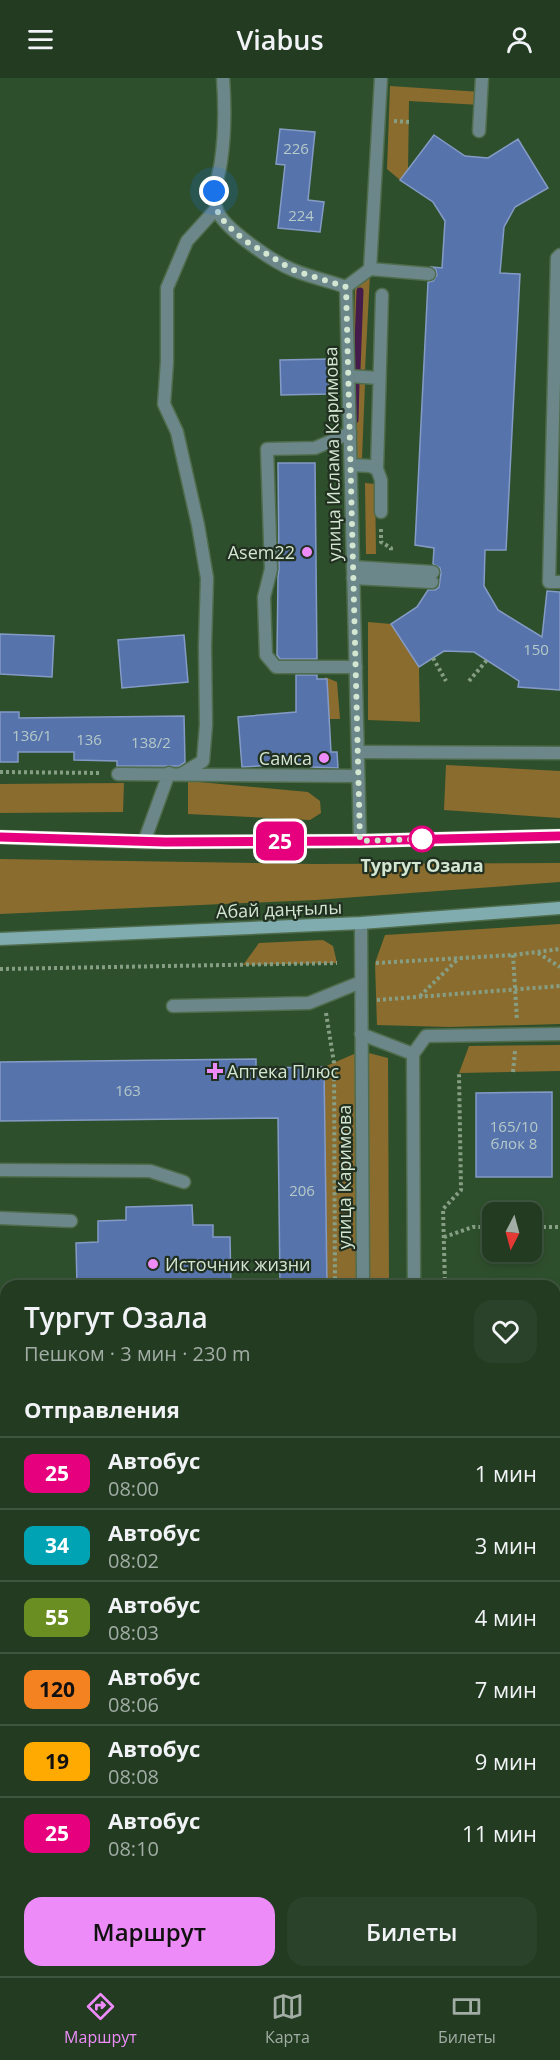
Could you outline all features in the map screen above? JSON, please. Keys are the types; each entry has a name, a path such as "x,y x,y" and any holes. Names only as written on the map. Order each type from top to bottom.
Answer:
{"main road":[{"path":"0,837 144,842 360,841 560,836"},
{"name":"Абай даңғылы","path":"0,939 361,924 560,908"}],"street":[{"path":"223,78 222,143 214,191 216,209 226,224 244,240 293,270 346,287 370,269 429,274"},
{"path":"370,269 381,78"},
{"path":"478,131 482,78"},
{"path":"183,773 203,761 206,726 207,578 198,525 177,432 164,404 167,362 167,288 187,241 216,209"},
{"path":"560,255 557,258 549,582 560,582"},
{"name":"улица Ислама Каримова","path":"346,287 360,841"},
{"path":"381,512 381,480 377,469 382,296"},
{"path":"348,376 379,378"},
{"path":"350,433 315,448 267,448 271,569 264,597 266,655 276,667 356,667"},
{"path":"351,465 370,466 377,469"},
{"path":"353,572 433,577"},
{"path":"358,752 560,753"},
{"path":"144,842 169,773"},
{"path":"118,774 358,776"},
{"name":"улица Каримова","path":"361,924 363,1280"},
{"path":"173,1006 309,1003 361,982"},
{"path":"361,1034 414,1054"},
{"path":"414,1280 414,1054 426,1036 560,1034"},
{"path":"0,1170 150,1171 184,1182"},
{"path":"0,1218 71,1221"}],"path":[{"path":"381,542 391,548 390,556"},
{"path":"433,658 446,681"},
{"path":"469,681 487,660"},
{"path":"0,772 118,774"},
{"path":"375,963 513,955 560,949"},
{"path":"538,953 560,967"},
{"path":"513,955 517,1025"},
{"path":"419,996 459,958"},
{"path":"0,969 337,963"},
{"path":"376,1000 560,986"},
{"path":"324,997 334,1063 335,1280"},
{"path":"445,1280 443,1209 461,1190 459,1073"},
{"path":"444,1237 473,1227 482,1227"},
{"path":"542,1227 560,1227"}],"shaded area":[{"path":"390,86 481,92 481,105 409,101 408,170 400,180 387,169"},
{"path":"370,274 365,370 353,369 355,288"},
{"path":"348,384 365,384 362,458 350,458"},
{"path":"365,483 375,484 376,554 366,554"},
{"path":"368,622 391,624 419,667 420,722 368,720"},
{"path":"325,677 337,682 340,719 329,719"},
{"path":"446,765 560,771 560,818 444,810"},
{"path":"188,781 308,792 320,801 321,813 310,820 188,814"},
{"path":"124,783 123,812 0,813 0,784"},
{"path":"0,859 314,864 560,863 560,882 315,900 0,914"},
{"path":"560,924 560,1024 449,1027 377,1025 375,963 385,935"},
{"path":"323,940 333,946 337,963 243,965 259,943"},
{"path":"560,1045 560,1071 459,1073 469,1046"},
{"path":"361,1051 388,1058 389,1280 327,1280 324,1067"}],"building":[{"path":"280,129 315,132 308,200 324,202 320,232 278,228 285,165 276,164"},
{"path":"434,135 465,156 488,158 518,139 548,188 515,207 504,227 500,273 520,274 506,550 485,550 484,586 498,610 542,637 547,591 560,592 560,690 518,687 519,681 474,652 444,651 419,667 391,624 417,607 428,590 435,590 439,587 441,573 440,568 433,564 434,548 415,545 428,282 433,281 437,275 436,270 432,267 442,268 445,221 433,202 400,180"},
{"path":"328,359 329,394 281,395 280,360"},
{"path":"278,463 315,463 317,659 280,659 277,655"},
{"path":"0,634 54,636 52,677 0,674"},
{"path":"184,635 188,682 122,688 118,640"},
{"path":"296,675 317,675 317,679 327,679 331,752 337,752 338,768 311,767 311,763 242,767 238,717 296,712"},
{"path":"0,712 19,712 19,718 184,716 185,762 179,766 117,766 117,761 74,760 74,752 18,752 18,762 0,762"},
{"path":"256,1059 256,1068 324,1067 327,1280 280,1280 278,1118 0,1121 0,1062"},
{"path":"552,1092 552,1177 476,1177 476,1093"},
{"name":"Источник жизни","path":"192,1205 193,1225 213,1225 213,1237 230,1237 231,1280 77,1280 76,1243 98,1242 98,1221 126,1220 126,1207"}],"waterway":[{"path":"357,369 360,291"},
{"path":"355,420 356,383"}],"bus line":[{"name":"25","path":"0,837 165,842 360,841 560,836"}],"place":[{"name":"Asem22","path":"307,552"},
{"name":"Самса","path":"324,758"},
{"name":"Тургут Озала","path":"422,839"},
{"name":"Аптека Плюс","path":"215,1071"},
{"name":"Источник жизни","path":"153,1264"}],"route":[{"path":"214,191 216,209 226,224 244,240 293,270 346,287 360,841 425,839 422,839"}]}
